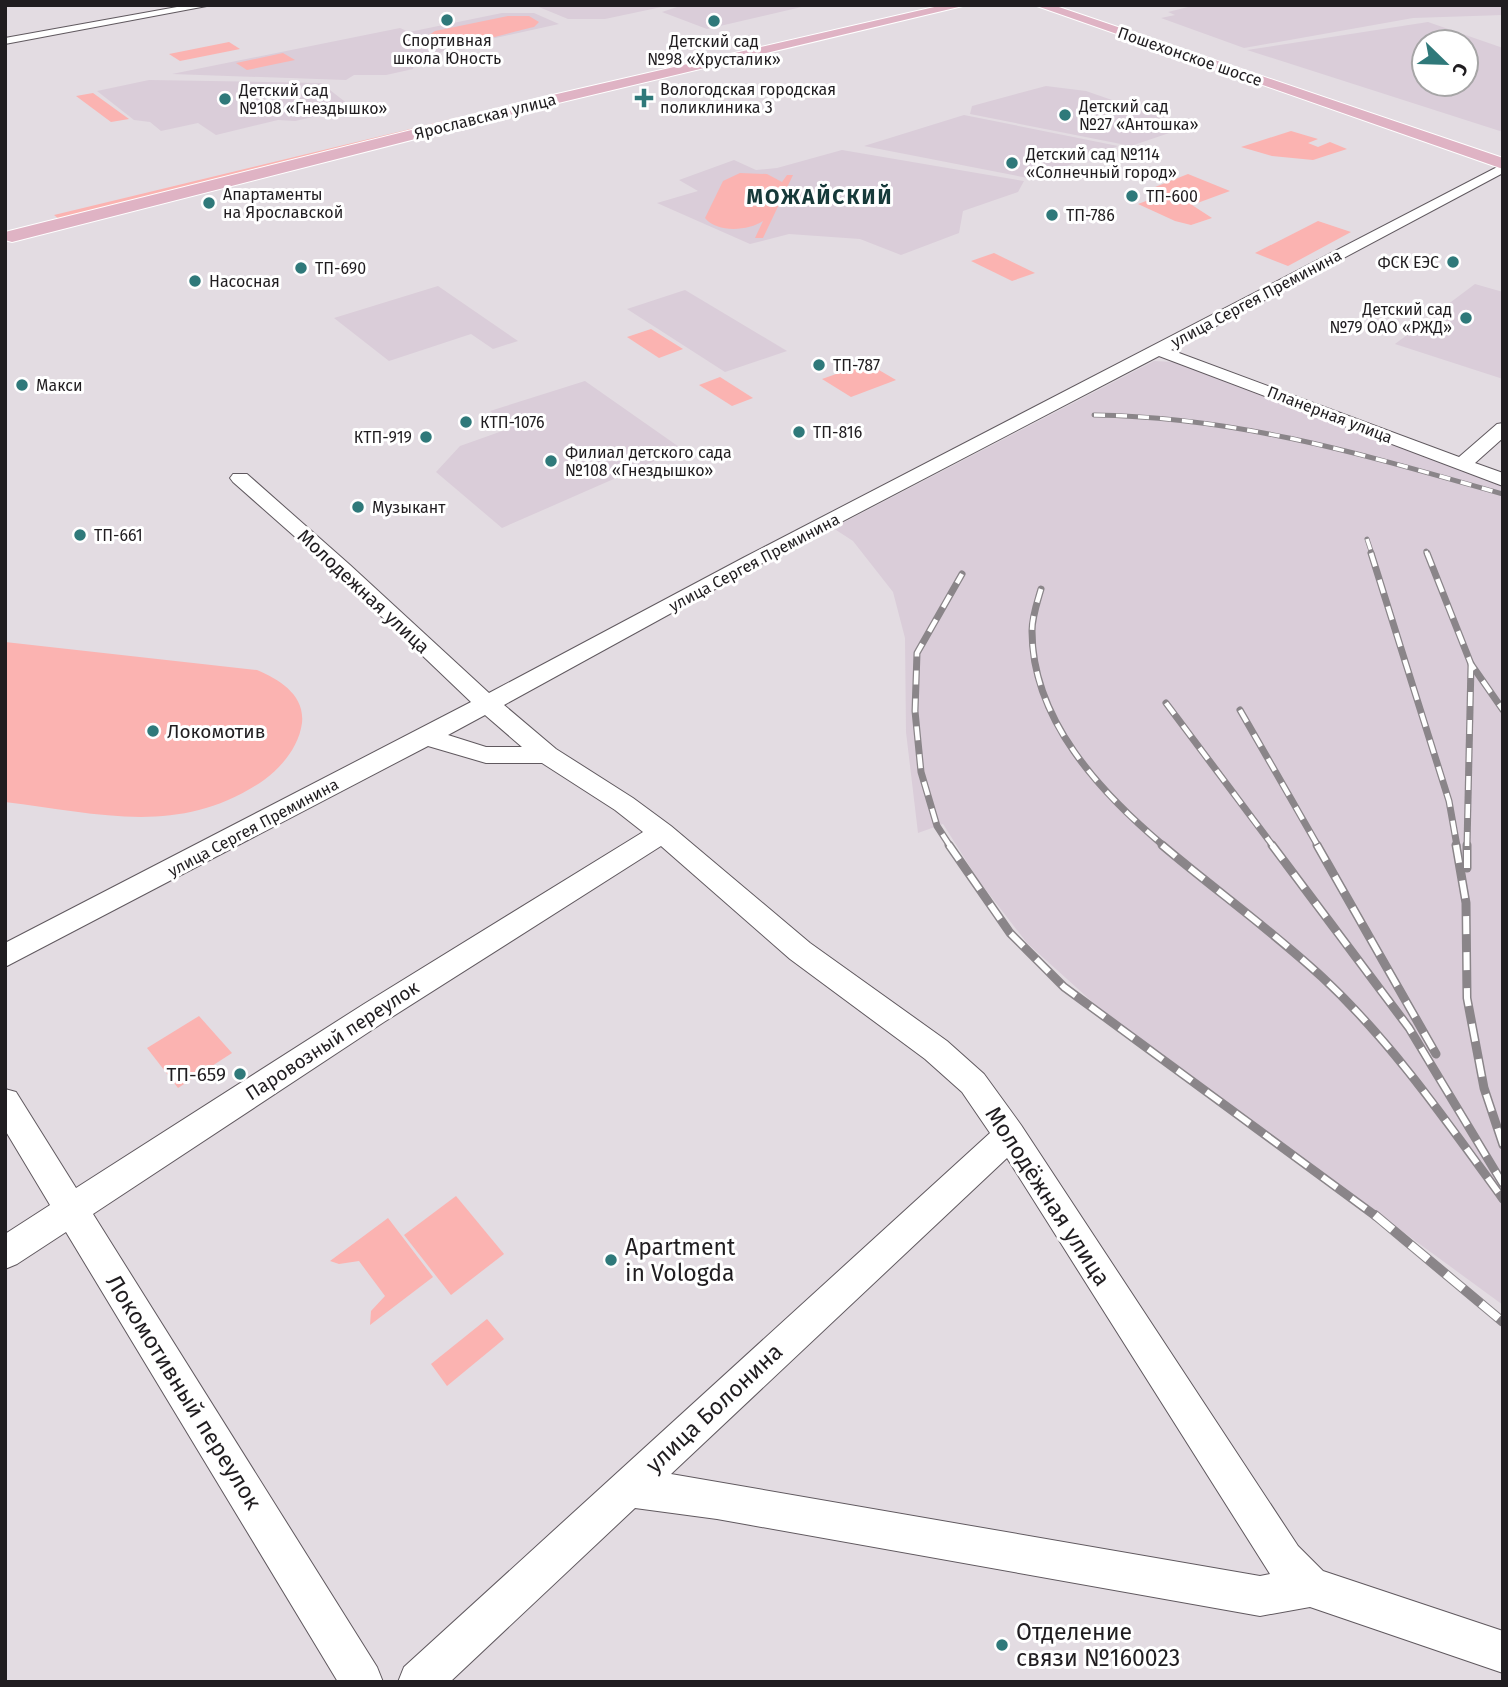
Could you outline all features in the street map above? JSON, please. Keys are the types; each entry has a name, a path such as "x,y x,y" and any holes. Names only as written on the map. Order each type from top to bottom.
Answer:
{"main road":[{"name":"Ярославская улица","path":"8,230 935,5"},
{"name":"Ярославская улица","path":"853,27 961,5"},
{"name":"Пошехонское шоссе","path":"1067,5 1347,105 1503,166"},
{"name":"Пошехонское шоссе","path":"1043,6 1347,105 1503,152"}],"street":[{"path":"5,41 207,5"},
{"name":"улица Сергея Преминина","path":"5,956 425,737 773,550 1157,351 1503,166"},
{"name":"Планерная улица","path":"1157,351 1503,480"},
{"path":"1462,464 1503,428"},
{"name":"Молодежная улица","path":"240,478 343,569 455,676 488,703"},
{"name":"Молодёжная улица","path":"488,703 547,755 624,804 662,833 800,951 936,1050 973,1083 1010,1135 1284,1560 1310,1587 1503,1652"},
{"path":"425,737 485,755 547,755"},
{"name":"Паровозный переулок","path":"5,1253 374,1013 662,833"},
{"name":"Локомотивный переулок","path":"5,1102 362,1682"},
{"name":"улица Болонина","path":"419,1682 1010,1135"},
{"path":"631,1488 717,1500 1260,1596 1310,1587"}],"shaded area":[{"path":"534,5 671,5 605,19 568,19"},
{"name":"Детский сад №98 «Хрусталик»","path":"683,5 810,5 707,29 662,12"},
{"path":"1196,5 1503,5 1503,15 1413,18 1244,48 1161,18 1175,15 1168,12"},
{"path":"502,13 534,13 559,24 450,48 414,65 413,69 386,75 354,75 346,80 172,74 400,28 409,32"},
{"path":"508,16 529,16 539,22 534,27 465,42 439,40 429,35 435,31"},
{"path":"1428,22 1445,28 1410,28 1410,98 1480,98 1480,40 1503,48 1503,132 1247,50"},
{"path":"229,42 240,49 180,61 169,54"},
{"path":"283,53 295,60 247,70 236,63"},
{"name":"Детский сад №108 «Гнездышко»","path":"149,80 321,83 353,108 295,121 278,120 216,135 198,123 161,131 150,122 134,120 97,91"},
{"name":"Детский сад №27 «Антошка»","path":"1046,86 1086,91 1158,116 1175,131 1131,146 970,114 972,106"},
{"path":"93,93 129,119 111,122 76,96"},
{"name":"Детский сад №114 «Солнечный город»","path":"964,115 1118,146 1033,179 864,146"},
{"path":"460,117 463,119 59,219 54,215"},
{"path":"1291,131 1318,139 1308,143 1318,147 1330,142 1347,149 1313,160 1272,156 1241,147"},
{"path":"842,150 1024,181 1018,192 963,211 959,233 901,255 860,239 789,234 750,244 657,203 698,191 679,180 734,160 756,170 777,168"},
{"path":"740,173 767,174 782,182 787,175 793,175 763,238 755,238 763,221 749,227 733,229 717,226 705,218 723,181"},
{"path":"1188,174 1230,191 1192,205 1212,218 1191,225 1175,221 1138,204 1162,195 1150,189"},
{"path":"1318,221 1351,232 1288,266 1255,253"},
{"path":"994,253 1035,273 1012,281 971,261"},
{"name":"Детский сад №79 ОАО «РЖД»","path":"1475,284 1503,292 1503,379 1395,344"},
{"path":"438,286 518,341 493,349 471,334 389,361 334,318"},
{"path":"685,290 787,351 725,372 627,309"},
{"path":"651,329 683,349 659,358 627,337"},
{"path":"1154,361 1174,362 1503,484 1503,1305 1108,1016 1027,943 979,881 943,824 918,833 906,732 905,638 893,592 853,541 833,528"},
{"path":"867,363 896,380 851,397 822,379"},
{"path":"720,377 753,398 732,406 699,385"},
{"name":"Филиал детского сада №108 «Гнездышко»","path":"585,381 682,449 502,528 436,472 460,446 511,428 490,411"},
{"name":"Локомотив","path":"5,642 257,670 282,684 295,697 302,713 300,732 289,755 271,775 233,798 202,809 138,817 5,802"},
{"path":"199,1016 232,1053 178,1088 147,1048"},
{"path":"456,1196 504,1254 451,1295 404,1235"},
{"path":"388,1218 433,1277 370,1325 371,1311 385,1296 359,1261 339,1264 330,1261"},
{"path":"487,1319 504,1339 447,1386 431,1364"}],"railway":[{"path":"1094,415 1148,417 1251,431 1351,452 1503,494"},
{"path":"1367,539 1372,554"},
{"path":"1371,553 1449,801 1457,846"},
{"path":"1427,553 1471,664"},
{"path":"950,846 937,826 921,772 915,711 917,653 962,574"},
{"path":"1041,589 1032,626 1035,664 1044,695 1057,724 1074,752 1095,778 1117,803 1164,846"},
{"path":"1467,846 1471,664"},
{"path":"1471,664 1503,710"},
{"path":"1166,703 1273,846"},
{"path":"1240,710 1318,846"},
{"path":"949,845 1010,933 1064,987 1377,1217"},
{"path":"1162,845 1283,943 1348,1002 1418,1084 1503,1199"},
{"path":"1272,845 1409,1028 1503,1184"},
{"path":"1317,845 1436,1054"},
{"path":"1456,845 1466,903 1467,998 1484,1088 1503,1145"},
{"path":"1467,846 1467,868"},
{"path":"1375,1215 1503,1322"}],"place":[{"name":"Спортивная школа Юность","path":"447,20"},
{"name":"Детский сад №98 «Хрусталик»","path":"714,21"},
{"name":"Вологодская городская поликлиника 3","path":"644,98"},
{"name":"Детский сад №108 «Гнездышко»","path":"225,99"},
{"name":"Детский сад №27 «Антошка»","path":"1065,115"},
{"name":"Детский сад №114 «Солнечный город»","path":"1012,163"},
{"name":"ТП-600","path":"1132,196"},
{"name":"Апартаменты на Ярославской","path":"209,203"},
{"name":"ТП-786","path":"1052,215"},
{"name":"ФСК ЕЭС","path":"1453,262"},
{"name":"ТП-690","path":"301,268"},
{"name":"Насосная","path":"195,281"},
{"name":"Детский сад №79 ОАО «РЖД»","path":"1466,318"},
{"name":"ТП-787","path":"819,365"},
{"name":"Макси","path":"22,385"},
{"name":"КТП-1076","path":"466,422"},
{"name":"ТП-816","path":"799,432"},
{"name":"КТП-919","path":"426,437"},
{"name":"Филиал детского сада №108 «Гнездышко»","path":"551,461"},
{"name":"Музыкант","path":"358,507"},
{"name":"ТП-661","path":"80,535"},
{"name":"Локомотив","path":"153,731"},
{"name":"ТП-659","path":"240,1074"},
{"name":"Apartment in Vologda","path":"611,1260"},
{"name":"Отделение связи №160023","path":"1002,1645"}],"district":[{"name":"МОЖАЙСКИЙ","path":"820,197"}]}
